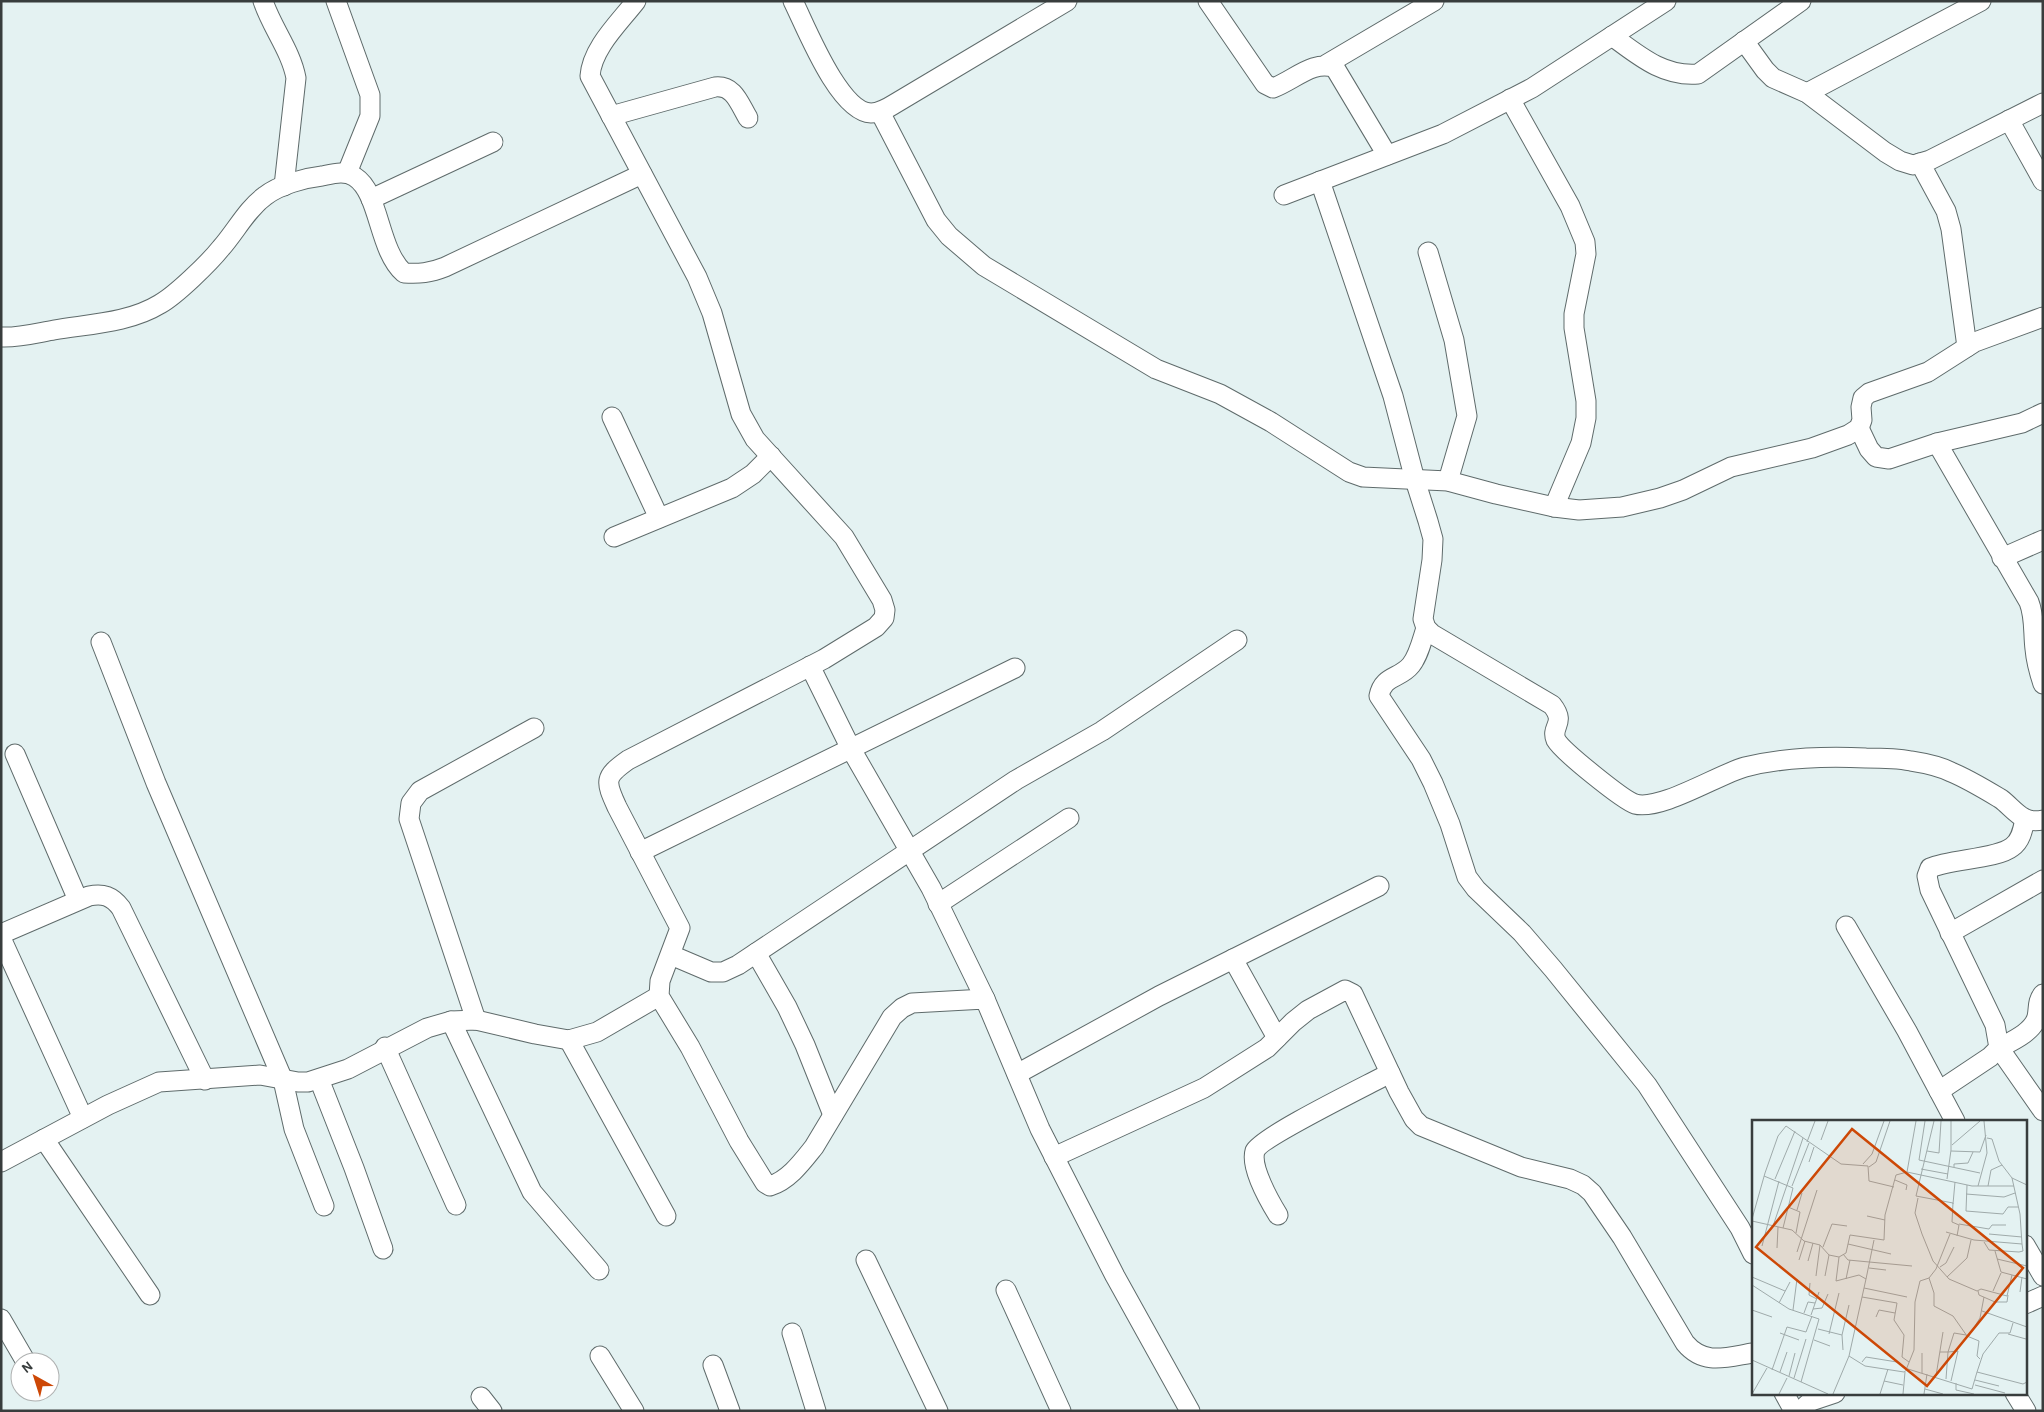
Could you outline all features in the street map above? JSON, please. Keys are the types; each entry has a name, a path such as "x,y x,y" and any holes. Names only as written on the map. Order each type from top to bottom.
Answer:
{"street":[{"path":"263,1 276,32 293,63 296,78 284,186"},
{"path":"336,1 370,95 370,116 346,173"},
{"path":"636,1 600,48 591,65 590,76 697,278 712,313 736,401 746,425 755,439 844,537 873,585 885,610 884,618 876,627 810,666 628,760 615,769 609,778 608,788 680,928 660,980 659,996 690,1047 739,1141 765,1183 770,1186 776,1184 801,1163 814,1147 892,1017 902,1008 912,1003 984,999"},
{"path":"796,2 831,79 845,98 857,109 869,113 880,112 1068,1"},
{"path":"1208,1 1266,84 1274,88 1317,66 1326,64 1434,1"},
{"path":"1284,195 1443,134 1532,88 1666,1"},
{"path":"1612,36 1655,67 1688,75 1698,74 1801,1"},
{"path":"1807,94 1981,1"},
{"path":"1744,41 1765,70 1774,78 1807,94 1885,152 1900,161 1913,165 1930,160 2043,103"},
{"path":"1326,64 1335,68 1341,75 1387,155"},
{"path":"611,116 714,87 724,86 731,90 748,118"},
{"path":"1510,99 1570,206 1586,248 1574,314 1586,401 1586,418 1581,443 1554,507"},
{"path":"880,112 936,220 949,236 984,266 1156,369 1220,394 1271,422 1349,472 1363,477 1448,481 1554,507 1579,510 1622,507 1660,498 1701,482 1731,467 1812,448 1848,435 1859,428 1862,420 1861,407 1863,398 1869,393 1928,372 1967,347 1993,335 2043,317"},
{"path":"2009,120 2043,181"},
{"path":"371,199 493,142"},
{"path":"1920,163 1946,212 1951,228 1967,347"},
{"path":"1,337 23,336 130,318 148,311 162,303 220,249 258,201 266,194 316,176 346,173 362,183 371,199 392,260 404,273 427,274 445,268 642,174"},
{"path":"1320,181 1393,396 1432,539 1432,560 1423,619 1426,628 1440,639 1552,705 1558,713 1559,721 1555,735 1557,742 1625,799 1635,804 1646,805 1676,796 1743,768 1764,763 1826,756 1910,760 1951,772 2034,820 2012,847 2000,852 1939,864 1930,868 1927,876 1930,890 1995,1024 1999,1048 2043,1111"},
{"path":"1428,252 1454,340 1467,416 1448,481"},
{"path":"1859,428 1869,449 1876,458 1889,460 1937,443 2022,424 2043,413"},
{"path":"612,416 659,518"},
{"path":"1937,443 2033,612 2035,647 2038,668 2043,684"},
{"path":"614,537 732,488 746,480 771,456"},
{"path":"2002,558 2043,540"},
{"path":"1426,628 1412,664 1404,672 1387,680 1380,688 1379,696 1421,759 1434,783 1450,824 1467,877 1522,933 1553,968 1647,1084 1740,1228 1752,1252"},
{"path":"671,954 711,972 723,972 738,965 1016,780 1102,731 1237,640"},
{"path":"101,642 156,783 283,1080 294,1129 324,1206"},
{"path":"810,666 851,749 938,904 984,999 1040,1129 1115,1276 1190,1411"},
{"path":"640,852 1015,668"},
{"path":"476,1020 409,819 411,803 420,791 534,728"},
{"path":"15,754 78,900"},
{"path":"938,904 1069,818"},
{"path":"1950,933 2043,880"},
{"path":"1017,1074 1159,996 1379,886"},
{"path":"1,934 78,900 99,893 115,900 121,908 205,1080"},
{"path":"1846,926 1907,1031 1954,1120"},
{"path":"1,938 83,1118"},
{"path":"756,953 802,1037 833,1115"},
{"path":"1233,959 1277,1038"},
{"path":"1054,1157 1204,1088 1267,1048 1308,1010 1345,990 1353,994 1390,1073 1414,1119 1421,1126 1521,1167 1570,1179 1583,1185 1592,1193 1622,1238 1685,1343 1692,1351 1702,1356 1716,1358 1752,1353"},
{"path":"1939,1091 1990,1058 1999,1048 2032,1026 2036,1018 2039,998 2043,994"},
{"path":"1,1162 83,1118 159,1082 260,1075 298,1082 319,1080 348,1068 427,1028 451,1021 476,1020 569,1040 597,1032 659,996"},
{"path":"451,1021 532,1192 600,1270"},
{"path":"569,1040 666,1216"},
{"path":"385,1048 456,1205"},
{"path":"1278,1215 1265,1191 1255,1164 1255,1152 1259,1146 1390,1073"},
{"path":"319,1080 354,1168 383,1249"},
{"path":"44,1139 150,1295"},
{"path":"2026,1247 2043,1276"},
{"path":"866,1260 938,1411"},
{"path":"1006,1290 1060,1411"},
{"path":"2026,1304 2043,1296"},
{"path":"1,1319 20,1352"},
{"path":"792,1333 816,1411"},
{"path":"600,1356 634,1411"},
{"path":"713,1365 730,1411"},
{"path":"1785,1394 1794,1411"},
{"path":"1800,1411 1811,1401 1831,1394"},
{"path":"2017,1394 2026,1411"}]}
